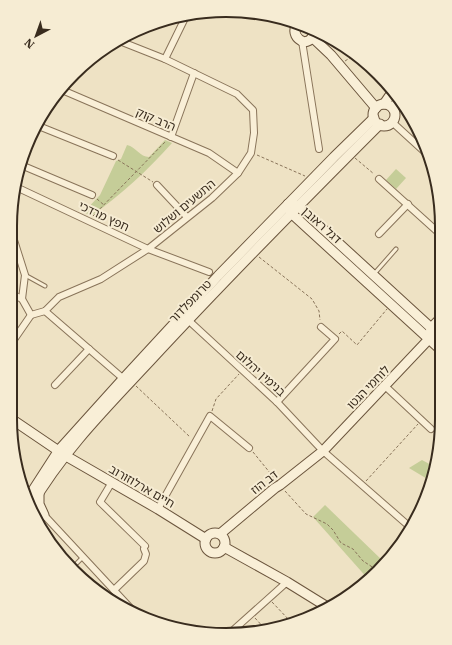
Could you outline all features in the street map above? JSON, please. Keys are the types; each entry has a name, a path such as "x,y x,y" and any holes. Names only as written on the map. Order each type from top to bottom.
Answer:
{"street":[{"path":"165,59 183,21"},
{"path":"295,29 296,36 302,41 307,42 312,36"},
{"path":"317,38 339,64 384,107 395,115 392,122 386,125 377,121 374,112 384,107 394,102"},
{"path":"302,41 319,149"},
{"name":"התשעים ושלוש","path":"31,315 45,311 59,297 101,279 148,249 212,198 238,173 251,153 254,133 253,110 237,94 165,59 125,43"},
{"path":"171,137 194,73"},
{"name":"הרב קוק","path":"66,92 209,153 238,173"},
{"path":"384,107 390,96"},
{"name":"טרומפלדור","path":"31,494 62,453 186,316 218,276 290,209 298,206 350,154 377,121"},
{"name":"טרומפלדור","path":"186,316 253,252 334,157 377,121"},
{"path":"392,122 419,147"},
{"path":"42,127 113,156"},
{"path":"26,167 92,195"},
{"path":"379,178 435,229"},
{"path":"157,185 187,217"},
{"name":"חפץ מרדכי","path":"20,189 148,249 209,272"},
{"path":"379,234 408,204"},
{"name":"דגל ראובן","path":"298,206 372,275 435,330"},
{"name":"דגל ראובן","path":"290,209 435,344"},
{"path":"17,250 25,275 22,299"},
{"path":"17,296 22,299 31,315 17,335"},
{"path":"45,311 128,381"},
{"name":"בנימין יהלום","path":"186,316 242,371 277,402 323,450 407,524"},
{"path":"277,402 335,339 321,327"},
{"path":"429,339 435,335"},
{"name":"לוחמי הגטו","path":"323,450 429,339"},
{"path":"55,385 89,349"},
{"path":"385,386 431,429"},
{"path":"158,509 210,416 249,448"},
{"name":"חיים ארלוזורוב","path":"17,423 62,453 206,539"},
{"name":"דב הוז","path":"220,534 323,450"},
{"name":"טרומפלדור","path":"34,501 62,453"},
{"path":"112,482 100,502 144,547 146,554 144,561 114,590"},
{"path":"40,490 38,504 44,515"},
{"path":"39,511 125,602"},
{"path":"210,534 220,534 225,541 224,548 218,552 211,551 206,545 206,539 210,534"},
{"path":"224,548 287,582 322,604"},
{"path":"236,628 287,582"}],"lane":[{"path":"372,275 396,249"},
{"path":"25,275 45,286"},
{"path":"77,563 83,557"}],"path":[{"path":"339,64 350,58"},
{"path":"88,221 171,137"},
{"path":"251,153 313,180"},
{"path":"350,154 379,178"},
{"path":"113,156 157,185"},
{"path":"92,195 104,205"},
{"path":"253,252 312,299 319,311 321,327"},
{"path":"342,331 356,345 391,304"},
{"path":"210,416 216,399 242,371"},
{"path":"128,381 195,442"},
{"path":"362,486 386,460 404,437 421,420"},
{"path":"431,429 435,433"},
{"path":"249,448 306,514 327,524 333,530 341,544 353,549 362,561 374,567"},
{"path":"269,598 288,619"},
{"path":"251,614 261,625"}],"green space":[{"path":"165,140 172,143 134,182 91,216 84,212 100,195 116,161 121,159 127,145 146,157 149,157"},
{"path":"396,169 406,178 396,189 386,180"},
{"path":"422,460 430,464 426,478 409,468"},
{"path":"325,505 381,559 365,575 313,517"}]}
